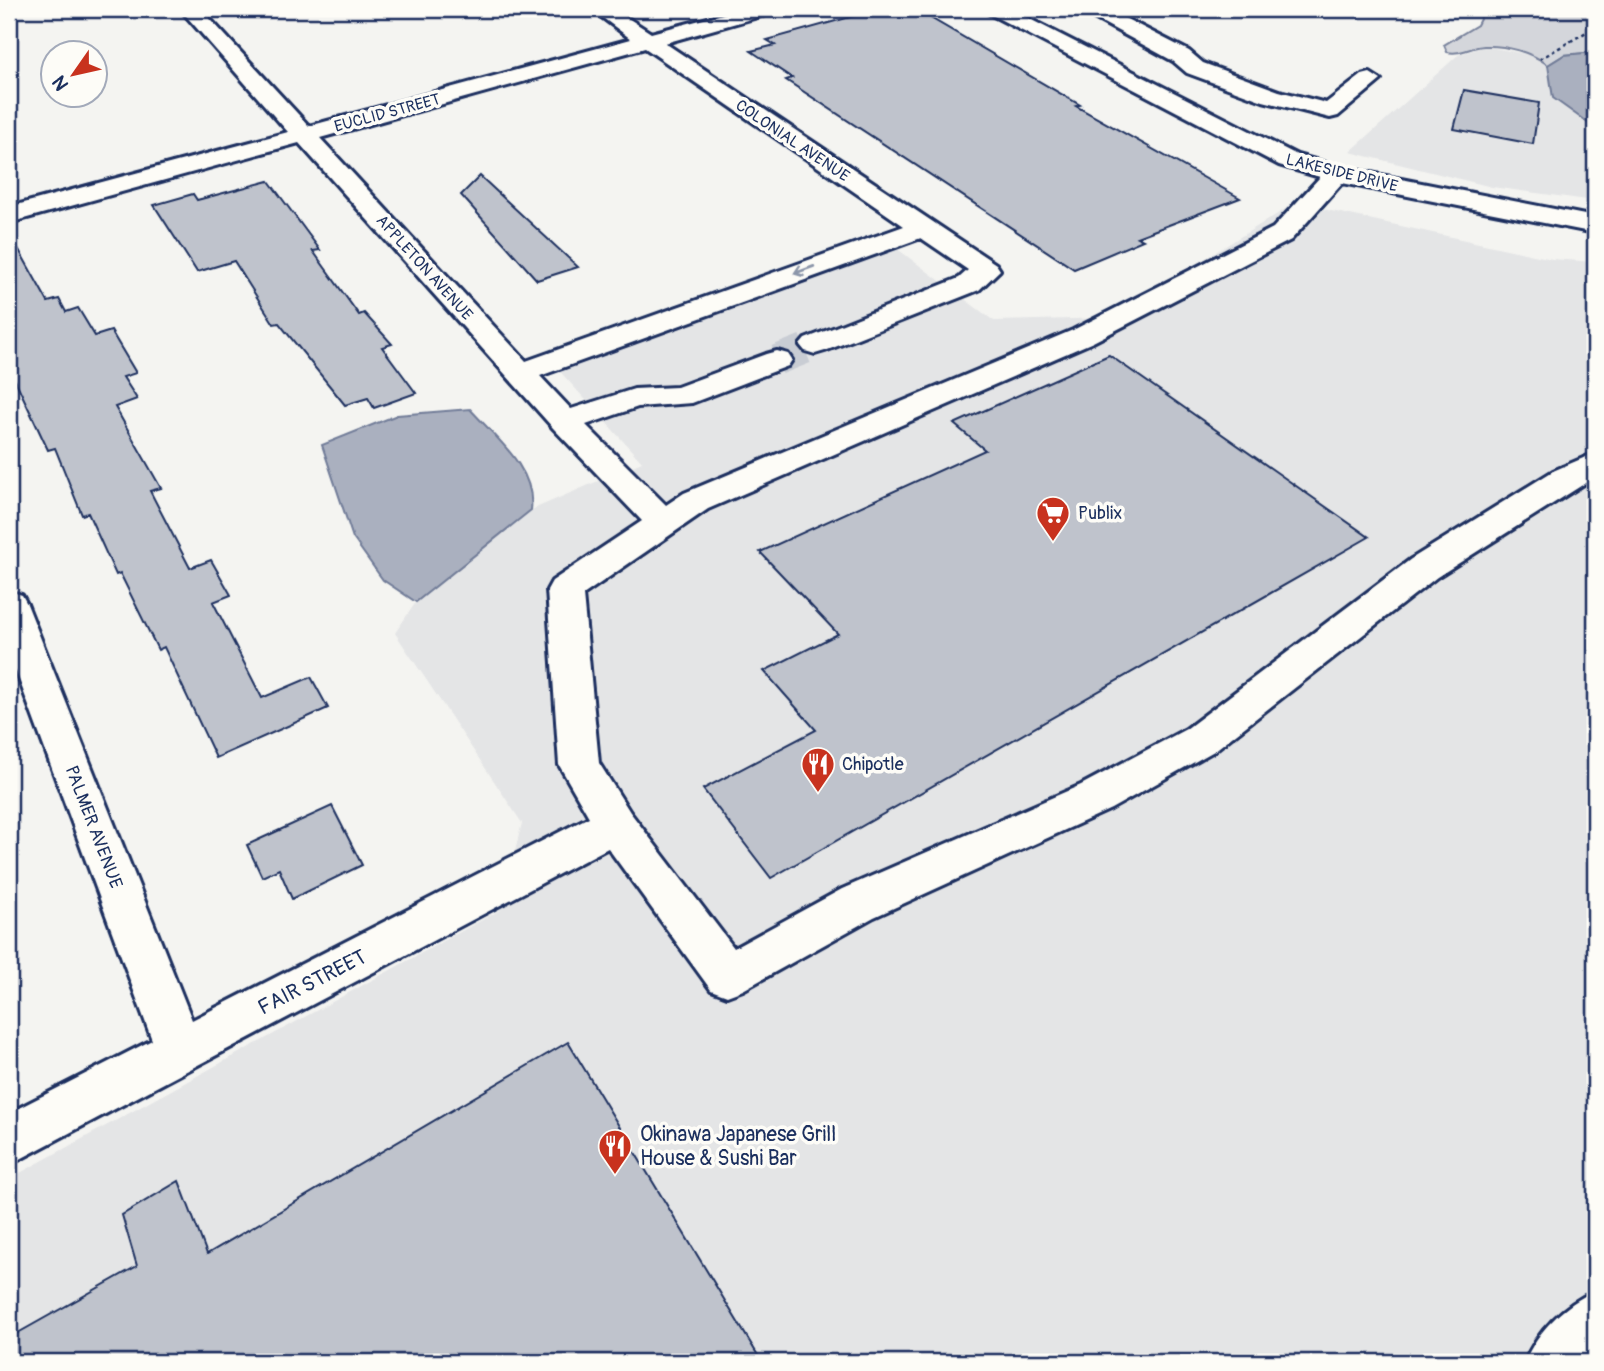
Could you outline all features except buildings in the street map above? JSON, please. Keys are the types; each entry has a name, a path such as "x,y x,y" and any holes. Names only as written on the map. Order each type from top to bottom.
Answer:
{"street":[{"name":"APPLETON AVENUE","path":"190,9 565,422 664,523"},
{"name":"COLONIAL AVENUE","path":"601,9 986,270 969,284 815,345"},
{"name":"EUCLID STREET","path":"9,215 765,9"},
{"path":"1003,13 1037,9"},
{"path":"1092,9 1181,56 1195,68 1271,96 1330,111 1370,80"},
{"name":"LAKESIDE DRIVE","path":"1003,13 1256,147 1288,160 1336,174 1595,225"},
{"path":"1336,174 1282,234 1083,336 696,501 565,590 579,765 615,824 727,975 858,902 1096,797 1200,740 1424,568 1565,479 1595,464"},
{"path":"521,373 923,228"},
{"path":"565,422 634,398 681,396 777,360"},
{"name":"PALMER AVENUE","path":"9,604 180,1050"},
{"name":"FAIR STREET","path":"9,1140 615,824"},
{"path":"1553,1362 1595,1319"}],"path":[{"path":"1540,59 1595,27"}],"shaded area":[{"path":"1476,9 1595,9 1595,52 1564,55 1548,65 1526,53 1501,47 1484,46 1447,52 1444,45 1477,25 1482,15"},
{"path":"1484,46 1536,56 1548,65 1554,98 1595,128 1595,201 1492,187 1350,152 1458,55"},
{"path":"1295,203 1552,259 1595,262 1595,1362 9,1362 9,1179 500,910 522,823 395,633 416,602 531,510 642,462 545,355 880,236 994,321 1109,318"}],"water":[{"path":"1595,52 1595,128 1553,98 1548,65 1564,55"},
{"path":"470,409 521,468 531,495 531,510 416,602 383,580 353,538 322,445 397,415"}],"tunnel":[{"path":"777,360 815,345"}],"place":[{"name":"Publix","path":"1053,543"},
{"name":"Chipotle","path":"818,794"},
{"name":"Okinawa Japanese Grill House & Sushi Bar","path":"615,1176"}]}
